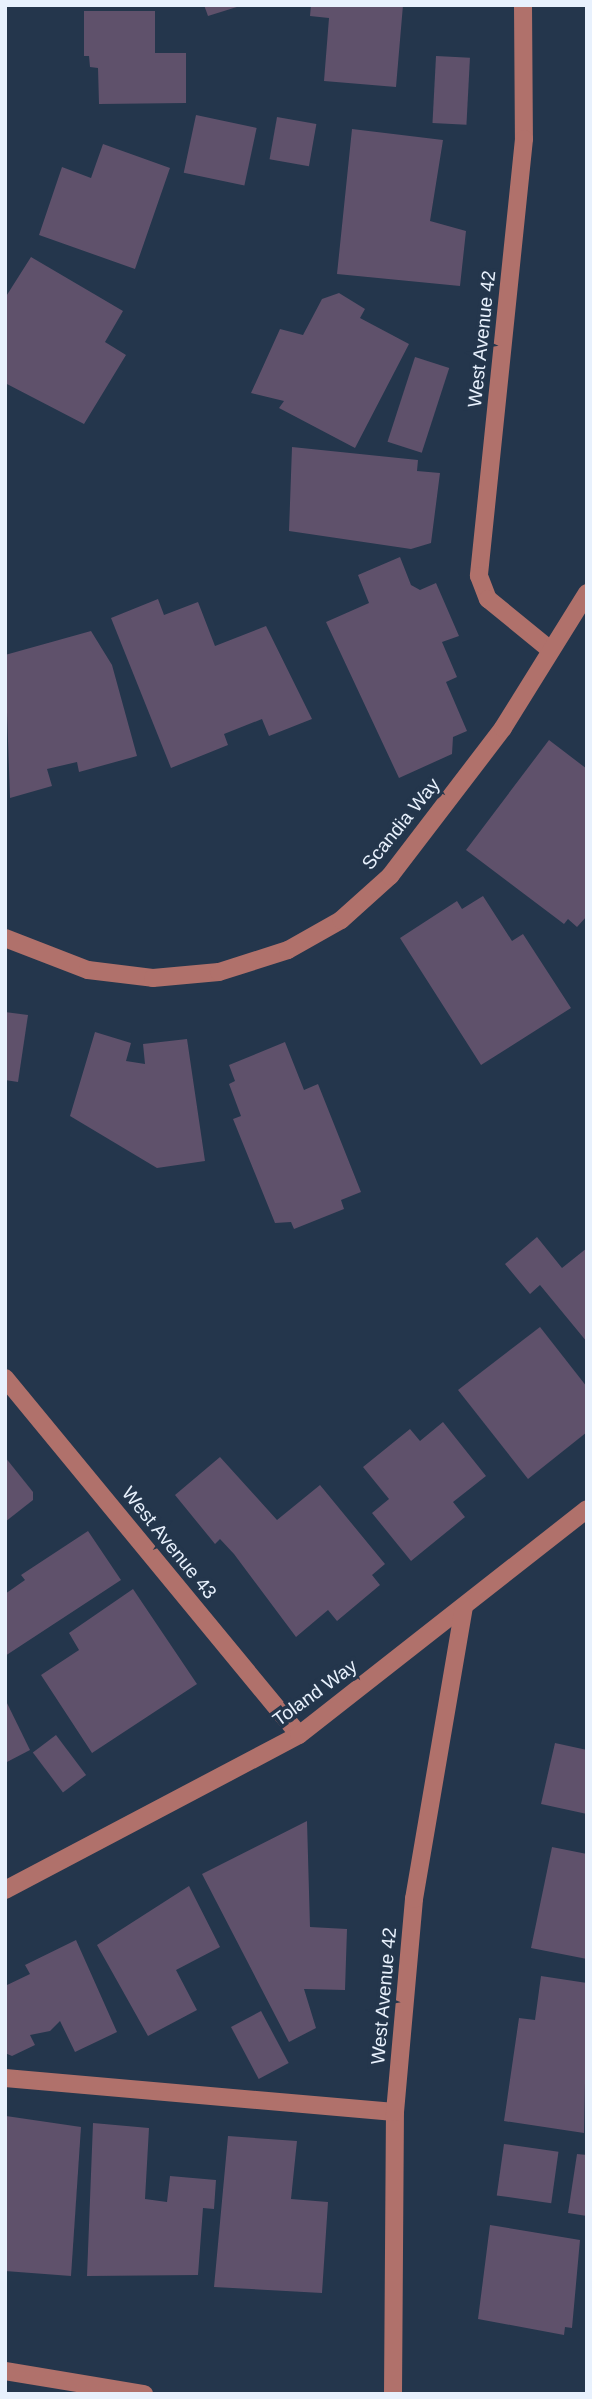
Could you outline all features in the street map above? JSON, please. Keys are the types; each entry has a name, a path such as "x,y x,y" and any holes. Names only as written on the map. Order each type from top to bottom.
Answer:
{"street":[{"name":"West Avenue 42","path":"523,5 524,139 479,576 488,599 548,648"},
{"name":"Scandia Way","path":"5,938 88,970 153,978 219,972 288,950 341,920 390,876 503,728 548,648 587,593"},
{"name":"West Avenue 43","path":"5,1378 299,1735"},
{"name":"Toland Way","path":"5,1890 299,1735 587,1509"},
{"name":"West Avenue 42","path":"393,2394 395,2112 414,1899 464,1606"},
{"path":"5,2078 395,2112"},
{"path":"5,2371 144,2394"}],"building":[{"path":"204,5 240,5 240,6 208,16"},
{"path":"311,5 403,5 396,87 324,81 329,18 310,16"},
{"path":"84,11 155,11 155,53 186,53 186,103 99,104 98,68 90,67 89,56 84,56"},
{"path":"436,56 470,58 466,125 432,123"},
{"path":"196,115 257,128 244,186 184,173"},
{"path":"277,117 316,124 309,166 270,159"},
{"path":"352,129 443,140 430,221 466,231 460,286 337,274"},
{"path":"103,144 170,168 135,269 39,235 62,167 91,178"},
{"path":"31,257 123,311 105,342 126,355 84,424 5,383 5,298"},
{"path":"339,293 365,309 360,318 409,344 355,448 279,408 284,401 251,393 280,329 303,335 322,299"},
{"path":"415,357 449,368 422,453 387,442"},
{"path":"292,447 418,460 417,471 440,473 431,543 411,549 289,531"},
{"path":"400,557 411,585 420,590 436,583 459,636 442,642 457,677 446,682 467,731 453,737 452,754 399,778 326,622 369,603 358,575"},
{"path":"158,599 164,615 198,602 215,646 266,626 312,719 269,736 262,719 224,734 228,745 171,768 111,618"},
{"path":"91,631 112,665 137,756 79,772 77,762 47,769 52,786 10,798 5,655"},
{"path":"549,740 587,769 587,916 577,927 568,919 564,924 466,850"},
{"path":"483,896 512,941 523,934 571,1008 481,1065 400,938 457,901 462,909"},
{"path":"5,1012 28,1015 18,1082 5,1080"},
{"path":"95,1032 131,1043 126,1061 145,1064 143,1044 187,1039 205,1161 157,1168 70,1116"},
{"path":"285,1042 304,1090 318,1084 361,1192 341,1200 344,1209 294,1229 291,1222 275,1223 233,1119 241,1116 229,1084 235,1081 229,1065"},
{"path":"537,1237 562,1268 587,1248 587,1342 540,1285 530,1294 505,1264"},
{"path":"540,1327 587,1387 587,1432 528,1479 458,1390"},
{"path":"443,1422 486,1476 453,1502 465,1517 411,1561 372,1513 389,1499 363,1467 410,1429 420,1441"},
{"path":"5,1457 33,1492 33,1500 5,1522"},
{"path":"220,1457 277,1520 320,1485 385,1564 372,1575 380,1585 337,1621 328,1610 296,1637 234,1554 220,1539 215,1544 175,1495"},
{"path":"88,1531 121,1580 5,1656 5,1594 25,1580 21,1575"},
{"path":"133,1589 197,1684 92,1753 41,1675 79,1650 69,1633"},
{"path":"5,1699 30,1750 5,1763"},
{"path":"56,1735 86,1775 63,1792 33,1752"},
{"path":"555,1743 587,1750 587,1814 541,1804"},
{"path":"307,1821 310,1927 347,1929 345,1990 304,1989 316,2028 289,2042 202,1874"},
{"path":"552,1847 587,1854 587,1959 531,1948"},
{"path":"189,1886 220,1947 176,1970 197,2010 148,2036 97,1945"},
{"path":"76,1940 117,2032 75,2052 60,2021 50,2031 30,2035 35,2045 12,2056 5,2053 5,1986 30,1974 25,1965"},
{"path":"541,1976 587,1983 584,2133 504,2121 519,2018 535,2020"},
{"path":"261,2011 289,2063 259,2079 231,2027"},
{"path":"6,2116 81,2127 71,2276 5,2271"},
{"path":"93,2123 149,2128 145,2199 167,2202 170,2176 216,2180 214,2209 203,2208 198,2275 87,2276"},
{"path":"228,2136 297,2141 291,2199 328,2202 322,2293 214,2287"},
{"path":"504,2144 558,2152 551,2203 497,2195"},
{"path":"577,2154 587,2155 587,2216 568,2213"},
{"path":"490,2225 580,2240 572,2328 565,2327 564,2335 478,2319"}]}
